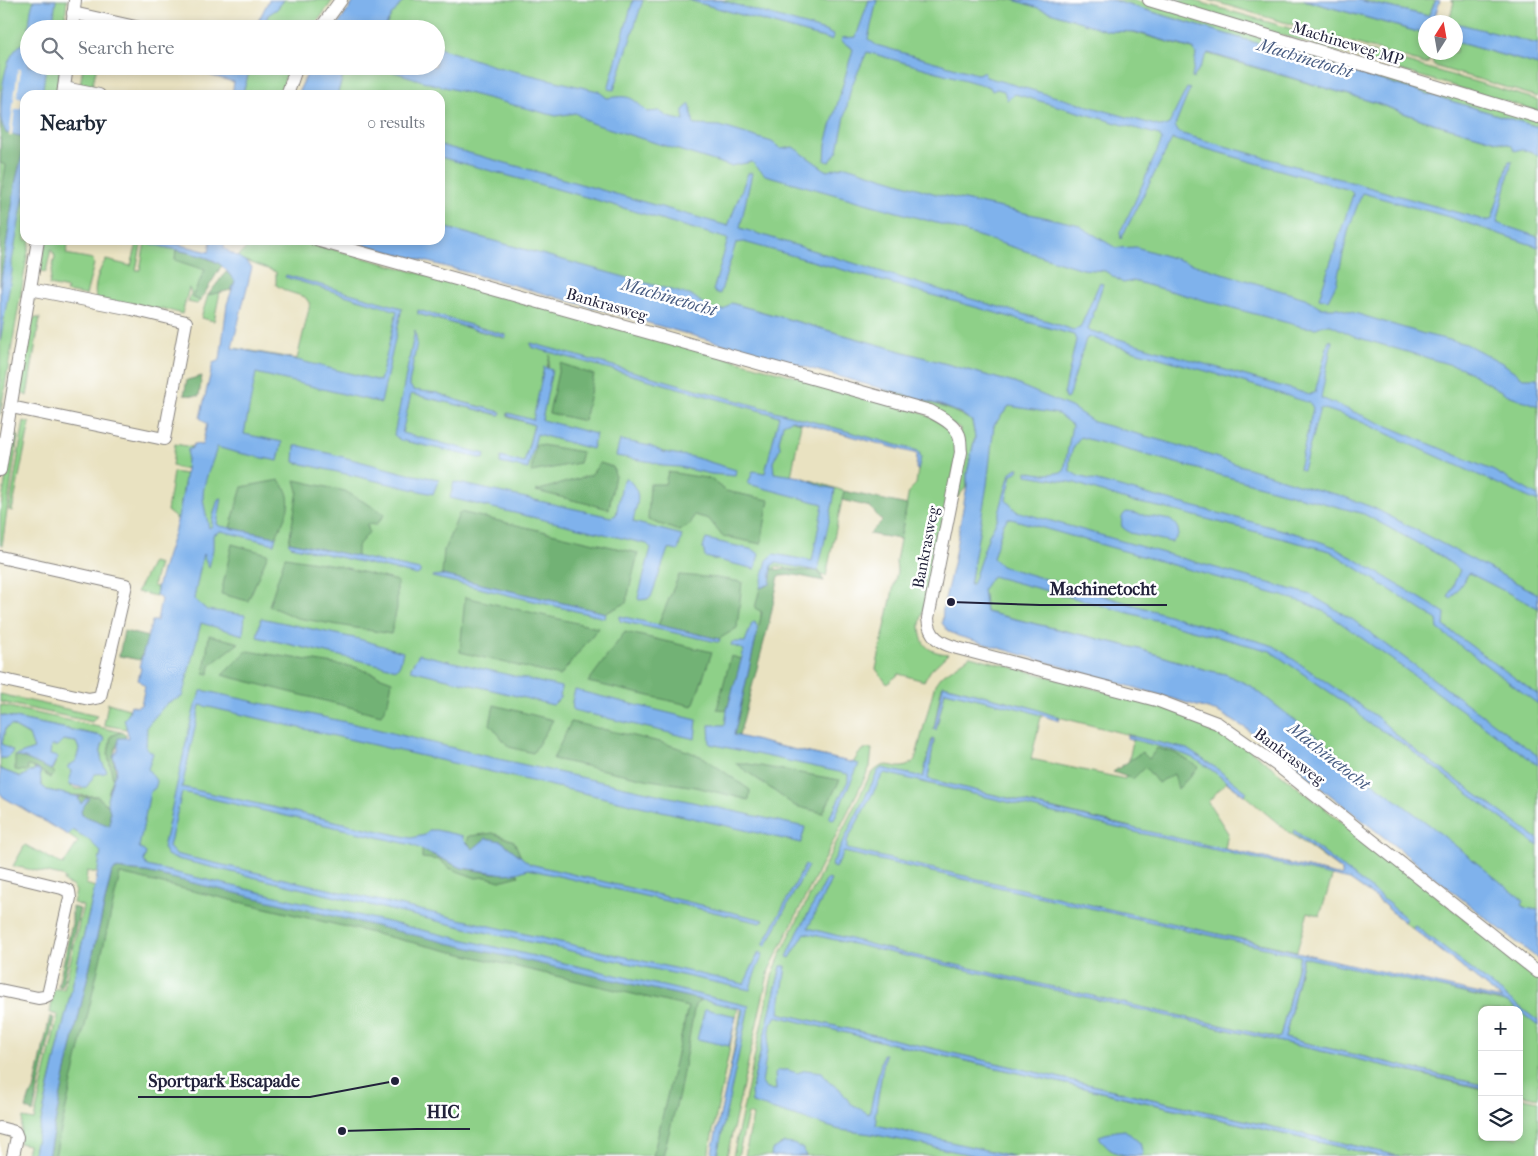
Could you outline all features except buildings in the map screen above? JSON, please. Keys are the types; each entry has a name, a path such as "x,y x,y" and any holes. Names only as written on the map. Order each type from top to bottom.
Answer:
{"street":[{"path":"73,20 76,0"},
{"path":"327,20 341,0"},
{"name":"Machineweg MP","path":"1149,0 1538,116"},
{"path":"74,14 102,20"},
{"path":"63,90 66,75"},
{"path":"288,90 294,75"},
{"path":"0,470 37,245"},
{"name":"Bankrasweg","path":"334,245 930,411 943,418 951,424 959,435 961,452 928,618 928,624 934,637 943,644 957,648 1156,700 1217,723 1277,765 1538,972"},
{"path":"11,407 164,439 186,322 132,309 30,289"},
{"path":"0,557 126,585 100,697 89,699 0,679"},
{"path":"0,873 69,891 69,905 48,995 38,998 0,990"},
{"path":"0,1128 15,1132 17,1137 13,1156"}],"green space":[{"path":"0,0 67,0 65,20 20,20 20,75 59,75 57,90 20,90 20,245 29,245 0,415"},
{"path":"284,0 333,0 319,20 266,20 268,14 277,9"},
{"path":"404,0 1024,0 1373,102 1426,121 1511,145 1516,150 1521,149 1538,155 1538,917 1356,770 1344,766 1336,752 1225,674 1136,648 986,612 983,589 970,585 994,425 1009,406 1017,384 731,303 724,310 711,310 551,257 445,227 445,90 339,90 343,75 445,75 445,20 389,20"},
{"path":"1112,0 1135,0 1538,120 1538,127"},
{"path":"1162,0 1192,0 1538,100 1538,111"},
{"path":"1209,0 1304,0 1418,32 1418,60 1429,60 1425,64"},
{"path":"1358,0 1436,0 1428,15"},
{"path":"1538,0 1538,44 1463,25 1463,15 1451,15 1454,1 1452,1"},
{"path":"1463,44 1538,65 1538,97 1434,66 1432,61 1463,60"},
{"path":"82,75 95,75 92,87 80,87"},
{"path":"248,75 286,75 282,90 244,90"},
{"path":"1,120 6,133 20,136 20,164 0,288 0,201 6,165 0,163"},
{"path":"45,245 68,245 66,254 93,259 94,264 86,295 66,292 68,289 49,285 55,256 51,249 46,272 40,271"},
{"path":"137,245 141,245 136,270 140,270 144,245 157,245 176,250 175,260 206,270 192,297 200,301 197,304 188,302 191,293 189,288 182,314 161,308 159,312 96,298 96,284 106,260 131,266"},
{"path":"249,245 317,245 917,410 941,423 950,431 957,457 920,624 920,632 926,646 935,652 948,654 931,670 924,681 899,674 887,684 876,669 897,571 896,561 909,491 916,484 920,454 918,451 769,410 788,420 801,423 791,477 801,477 844,491 826,576 776,566 761,610 761,624 758,629 734,736 853,763 862,750 872,749 870,767 769,970 727,1156 714,1156 742,1005 738,1007 708,1156 50,1156 107,906 110,875 235,348 297,359 310,304 305,297 286,291 276,285 276,272 237,258","holes":["418,311 505,335 505,338 418,314","550,355 545,392 526,455 534,425 508,417 508,413 533,421","437,393 490,409 499,415 413,394","299,910 638,985 523,961"]},
{"path":"176,250 202,256 222,265 200,301 192,297 205,270 175,260"},
{"path":"226,272 236,280 231,290 208,295"},
{"path":"220,292 214,321 201,318 208,295"},
{"path":"33,318 40,318 27,396 20,392"},
{"path":"560,363 594,375 584,421 549,413"},
{"path":"202,376 199,396 184,395 187,380"},
{"path":"881,389 940,406 972,421 975,437 967,473 967,486 957,498 960,428"},
{"path":"24,421 30,423 12,511 9,510"},
{"path":"13,435 18,435 2,546 0,545 0,512"},
{"path":"175,444 192,447 190,468 178,468 172,465"},
{"path":"536,444 582,452 579,463 531,472"},
{"path":"600,463 613,467 615,475 609,509 536,491 591,475"},
{"path":"173,472 186,474 178,520 167,511"},
{"path":"668,472 712,479 726,491 769,500 761,544 722,536 709,519 694,515 691,524 679,531 648,520 650,484 665,484"},
{"path":"279,480 288,494 289,501 286,515 276,537 230,528 242,487"},
{"path":"295,480 345,491 385,514 376,525 367,524 369,532 357,547 357,557 289,542 298,491"},
{"path":"844,491 907,505 900,539 869,534 882,521 870,507 842,500"},
{"path":"460,512 638,553 626,603 606,613 442,575 444,550"},
{"path":"232,544 268,554 248,601 221,594"},
{"path":"285,557 335,565 397,581 397,608 391,634 297,618 269,606"},
{"path":"152,562 159,564 153,586 157,587 156,596 137,592"},
{"path":"772,569 818,571 824,581 795,575 779,576 769,623 739,736 734,735 762,612 755,608 760,588 770,584"},
{"path":"679,575 742,582 737,628 719,639 658,625"},
{"path":"465,597 598,628 560,676 460,652"},
{"path":"124,631 148,637 140,660 119,656"},
{"path":"625,632 712,652 693,706 588,682"},
{"path":"209,635 239,643 210,665 209,674 204,673"},
{"path":"247,651 355,667 392,681 388,702 381,715 222,675"},
{"path":"731,656 742,659 727,710 717,709"},
{"path":"970,656 1141,701 1202,720 1240,742 1538,976 1538,1098 1523,1095 1523,1006 1478,1006 1478,1084 1285,1038 1304,954 1500,1002 1503,999 1226,782 1208,802 1228,833 1225,849 1333,874 1320,916 1308,912 1297,951 1109,911 1300,956 1280,1037 1277,1038 1141,1007 1206,1025 1478,1088 1478,1141 1523,1141 1523,1098 1538,1101 1538,1156 1399,1156 778,1013 786,967 781,966 751,1091 771,1024 776,1015 884,1042 1379,1156 745,1156 753,1116 748,1114 738,1156 733,1156 772,976 781,953 869,777 882,766 903,767 915,760 935,684 940,677","holes":["943,685 1039,711 945,691 936,730 934,728","1042,713 1134,736 1125,779 1031,759","932,739 934,740 927,779 1130,827 921,782 911,775 923,778"]},
{"path":"0,694 97,716 92,722 0,702"},
{"path":"108,703 129,709 126,729 104,725"},
{"path":"0,705 121,732 111,736 108,755 113,779 108,793 110,807 97,796 70,795 47,790 41,785 40,770 50,778 55,773 52,770 58,757 49,755 51,745 57,746 63,740 76,742 79,749 76,762 71,771 69,785 76,789 83,789 94,774 106,770 101,754 102,736 0,715"},
{"path":"494,705 553,720 533,753 509,747 490,724"},
{"path":"571,722 660,742 703,757 750,790 749,800 696,787 650,780 553,759"},
{"path":"11,725 30,736 34,749 15,756 28,771 27,765 36,769 21,777 0,769 0,758 8,757 13,751 2,744 5,729"},
{"path":"121,732 126,734 125,739 119,740 113,756 116,775 113,779 108,755 111,736"},
{"path":"1157,748 1175,753 1199,767 1178,789 1174,774 1158,783 1145,767 1133,779 1113,772 1142,752 1149,759"},
{"path":"15,756 41,764 55,773 50,778 39,770 27,766 28,771 15,770"},
{"path":"735,763 840,780 823,813 795,806"},
{"path":"97,796 110,807 110,827 82,815 78,797"},
{"path":"73,830 89,840 101,852 98,873 87,871 86,884 95,887 33,1156 26,1156 28,1145 19,1143 23,1118 34,1120 58,1015 50,1013 54,989 64,989 83,906 73,903 76,891 72,886 65,883 63,880 66,880 62,876 13,866 25,845 63,865 78,842 68,835"},
{"path":"493,833 514,841 521,857 501,841 473,849 467,842 469,836"},
{"path":"422,850 462,868 491,873 517,873 519,876 500,881 486,877 476,878 449,868 440,860 422,858"},
{"path":"115,869 146,872 701,1000 695,1005 679,1094 663,1156 653,1156 688,1007 120,874 55,1156 48,1156 112,872"},
{"path":"72,907 80,909 62,987 58,986 72,923"},
{"path":"50,1016 54,1018 33,1113 26,1108 30,1095 34,1091"}],"water":[{"path":"34,0 56,0 53,20 30,20"},
{"path":"269,0 284,0 277,9 268,15 266,20 259,20"},
{"path":"355,0 404,0 389,20 341,20"},
{"path":"633,0 643,0 614,90 608,89"},
{"path":"688,0 720,0 825,31 833,35 833,38 831,40"},
{"path":"869,0 877,0 868,39 876,45 977,74 983,72 986,77 1162,127 1169,124 1187,88 1190,89 1175,126 1179,133 1487,221 1492,219 1509,161 1512,161 1497,223 1538,237 1538,247 1449,217 1362,193 1349,228 1336,284 1328,300 1319,298 1353,194 1350,190 1172,139 1121,239 1120,232 1162,140 1159,135 1015,94 1007,100 1004,91 997,89 992,91 990,87 867,52 851,87 838,150 830,162 825,161 826,144 853,49 841,41 842,38 856,37"},
{"path":"1014,0 1112,0 1538,127 1538,155 1521,149 1515,151 1511,145 1426,121 1373,102 1208,53 1193,79 1196,54 1193,49 1135,32 1108,31"},
{"path":"1304,0 1358,0 1424,15 1418,15 1418,32"},
{"path":"1436,0 1440,0 1435,15 1428,15"},
{"path":"1463,25 1538,44 1538,65 1463,44"},
{"path":"19,46 20,75 45,75 43,90 20,90 20,136 6,133 1,120 2,87 8,63"},
{"path":"445,50 497,67 598,91 607,98 630,98 647,112 659,111 668,117 684,121 683,110 690,104 694,125 720,126 772,142 781,149 793,147 827,171 846,166 936,194 1076,224 1116,248 1136,247 1305,298 1322,308 1338,308 1424,334 1466,344 1504,364 1523,378 1538,378 1538,406 1508,395 1462,368 1356,337 1331,325 1316,328 1303,327 1133,281 1123,283 1105,271 1082,269 940,224 765,175 752,162 730,166 591,123 575,113 556,116 404,75 445,75"},
{"path":"209,75 248,75 244,90 233,90 234,82"},
{"path":"307,75 343,75 339,90 299,90"},
{"path":"445,146 728,226 748,173 752,173 740,228 1073,330 1080,328 1100,282 1103,284 1088,330 1309,395 1315,392 1329,340 1332,341 1321,398 1494,471 1538,496 1538,502 1357,420 1320,408 1303,470 1299,469 1313,408 1310,403 1091,337 1086,339 1068,398 1065,399 1064,394 1076,340 1074,335 744,242 736,243 720,294 713,291 728,239 445,158"},
{"path":"20,164 20,217 0,342 0,288"},
{"path":"445,227 693,296 711,310 724,310 731,303 1014,383 1071,407 1094,422 1181,446 1310,488 1339,495 1374,508 1538,594 1538,608 1469,573 1451,599 1448,597 1460,570 1439,555 1364,514 1080,437 1071,453 1070,471 1078,476 1301,535 1335,547 1445,613 1444,626 1538,695 1538,704 1438,629 1437,620 1330,551 1164,508 1129,501 1075,483 1027,475 1027,471 1046,474 1064,471 1072,425 1058,414 1009,406 994,425 987,485 970,585 972,585 989,535 997,520 1010,473 1019,468 1012,475 1006,500 1016,511 1311,595 1353,620 1538,756 1538,765 1327,613 1303,602 1008,518 1003,525 993,558 1001,566 1274,646 1377,717 1408,745 1538,839 1538,846 1392,736 1366,722 1357,711 1270,651 992,576 983,589 986,612 1136,648 1225,674 1251,686 1336,752 1344,766 1356,770 1431,826 1524,901 1522,905 1525,908 1538,910 1538,959 1247,729 1218,712 958,636 948,631 942,623 943,608 953,564 967,486 967,473 975,437 972,421 960,413 940,405 365,245 445,245"},
{"path":"155,245 182,245 209,252 210,245 224,245 224,248 252,267 232,348 297,360 380,381 397,311 285,277 286,275 402,308 381,403 256,373 244,434 282,442 278,461 217,447 203,491 203,501 209,528 212,526 218,499 222,498 217,524 276,537 274,544 221,531 213,535 213,549 209,568 203,554 194,599 207,610 245,615 243,635 201,623 182,697 167,703 147,726 146,748 153,753 148,769 157,782 155,788 150,792 139,847 146,853 144,861 147,866 749,1006 717,1156 711,1156 742,1009 456,945 146,872 115,869 111,875 48,1156 33,1156 95,887 101,852 89,840 73,830 68,835 3,797 0,793 0,769 21,777 36,769 40,770 41,785 47,790 80,797 78,798 81,804 86,798 89,798 81,811 82,815 110,826 107,799 117,770 113,756 118,750 118,738 129,738 124,719 128,715 131,705 136,707 141,705 145,686 138,680 141,668 139,667 152,621 157,621 161,599 156,595 175,531 184,485 188,449 191,449 194,444 202,445 207,424 200,418 213,363 220,360 227,304 235,281 216,262 196,254"},
{"path":"418,310 506,335 506,338 418,314"},
{"path":"415,330 417,343 409,384 413,390 437,393 462,402 501,412 500,415 411,394 402,433 485,454 484,459 400,440 394,435"},
{"path":"531,343 918,451 921,457 918,470 916,469 917,454 792,420 783,424 779,441 780,448 773,462 774,473 801,477 835,489 818,571 776,563 772,565 770,584 760,588 767,560 774,554 812,561 823,504 748,484 753,471 765,473 779,416 531,347"},
{"path":"544,367 552,370 542,420 596,434 592,449 537,434 528,469 500,463 501,457 524,463 534,425 508,416 508,413 533,420"},
{"path":"620,440 650,446 663,452 693,457 736,470 735,476 663,466 652,462 616,456"},
{"path":"295,446 408,474 439,479 433,494 294,462"},
{"path":"626,477 635,488 638,498 633,522 682,535 678,551 668,549 651,597 647,599 639,600 638,598 651,548 647,544 450,498 454,482 611,517 616,515 622,484"},
{"path":"1127,512 1170,520 1176,525 1177,537 1171,542 1130,533 1122,527 1123,516"},
{"path":"706,539 754,550 759,554 755,569 705,557 703,547"},
{"path":"289,542 420,570 420,573 417,575 291,546"},
{"path":"442,575 606,613 605,618 432,577"},
{"path":"620,616 719,639 720,641 717,642 620,621"},
{"path":"261,618 359,639 403,652 400,664 397,669 257,637"},
{"path":"755,622 758,629 734,735 859,764 834,819 829,818 848,781 848,774 710,744 709,725 725,725 727,710 744,650 731,645 732,642 745,642 752,623"},
{"path":"419,654 561,687 560,698 553,705 411,670"},
{"path":"943,685 1033,708 1060,718 1059,721 1025,710 945,691 936,730 934,729"},
{"path":"575,690 697,720 695,739 573,710 572,701"},
{"path":"201,691 368,727 494,758 805,827 801,843 200,705 182,787 411,838 425,835 429,830 436,830 463,836 463,839 473,849 486,838 501,841 530,864 764,920 761,923 528,869 517,873 504,874 462,868 412,845 182,792 169,847 175,854 744,984 759,952 763,954 750,990 470,929 167,855 163,848 189,729"},
{"path":"0,715 101,736 105,739 101,751 101,759 107,771 95,774 86,788 69,785 71,771 67,767 76,761 79,749 76,742 63,740 57,746 51,746 50,755 58,757 51,770 25,758 15,756 34,749 29,735 11,725 5,729 2,744 13,751 8,757 0,758"},
{"path":"1127,735 1187,749 1247,792 1244,795 1191,757 1127,738"},
{"path":"932,739 934,740 928,779 1342,876 1342,871 1293,833 1294,830 1406,918 1404,922 1376,898 1350,880 1117,828 885,773 847,841 847,849 1502,999 1413,929 1414,925 1519,1006 1303,957 1285,1038 1478,1084 1478,1087 805,933 790,958 787,957 798,932 827,879 831,880 808,928 900,952 1277,1038 1280,1037 1300,956 844,852 835,868 831,866 878,771 882,768 923,777"},
{"path":"805,865 808,866 766,946 763,945"},
{"path":"781,966 786,966 779,1013 1399,1156 1379,1156 776,1016 771,1024 762,1083 766,1089 776,1090 775,1073 779,1070 797,1073 806,1070 822,1072 830,1083 839,1088 850,1103 869,1114 883,1054 885,1054 875,1116 877,1120 876,1125 1012,1156 977,1156 871,1134 840,1130 752,1103 751,1091"},
{"path":"705,1009 736,1016 729,1046 697,1039"},
{"path":"1523,1009 1538,1021 1538,1026 1523,1014"},
{"path":"1125,1130 1140,1143 1143,1154 1140,1156 1116,1153 1107,1147 1099,1136"},
{"path":"784,1143 802,1148 806,1156 771,1156 772,1150"}],"pier":[{"path":"18,69 20,69 17,97 20,98 20,109 15,109 12,136 9,136"}],"place":[{"name":"Machinetocht","path":"951,602"},
{"name":"Sportpark Escapade","path":"395,1081"},
{"name":"HIC","path":"342,1131"}]}
